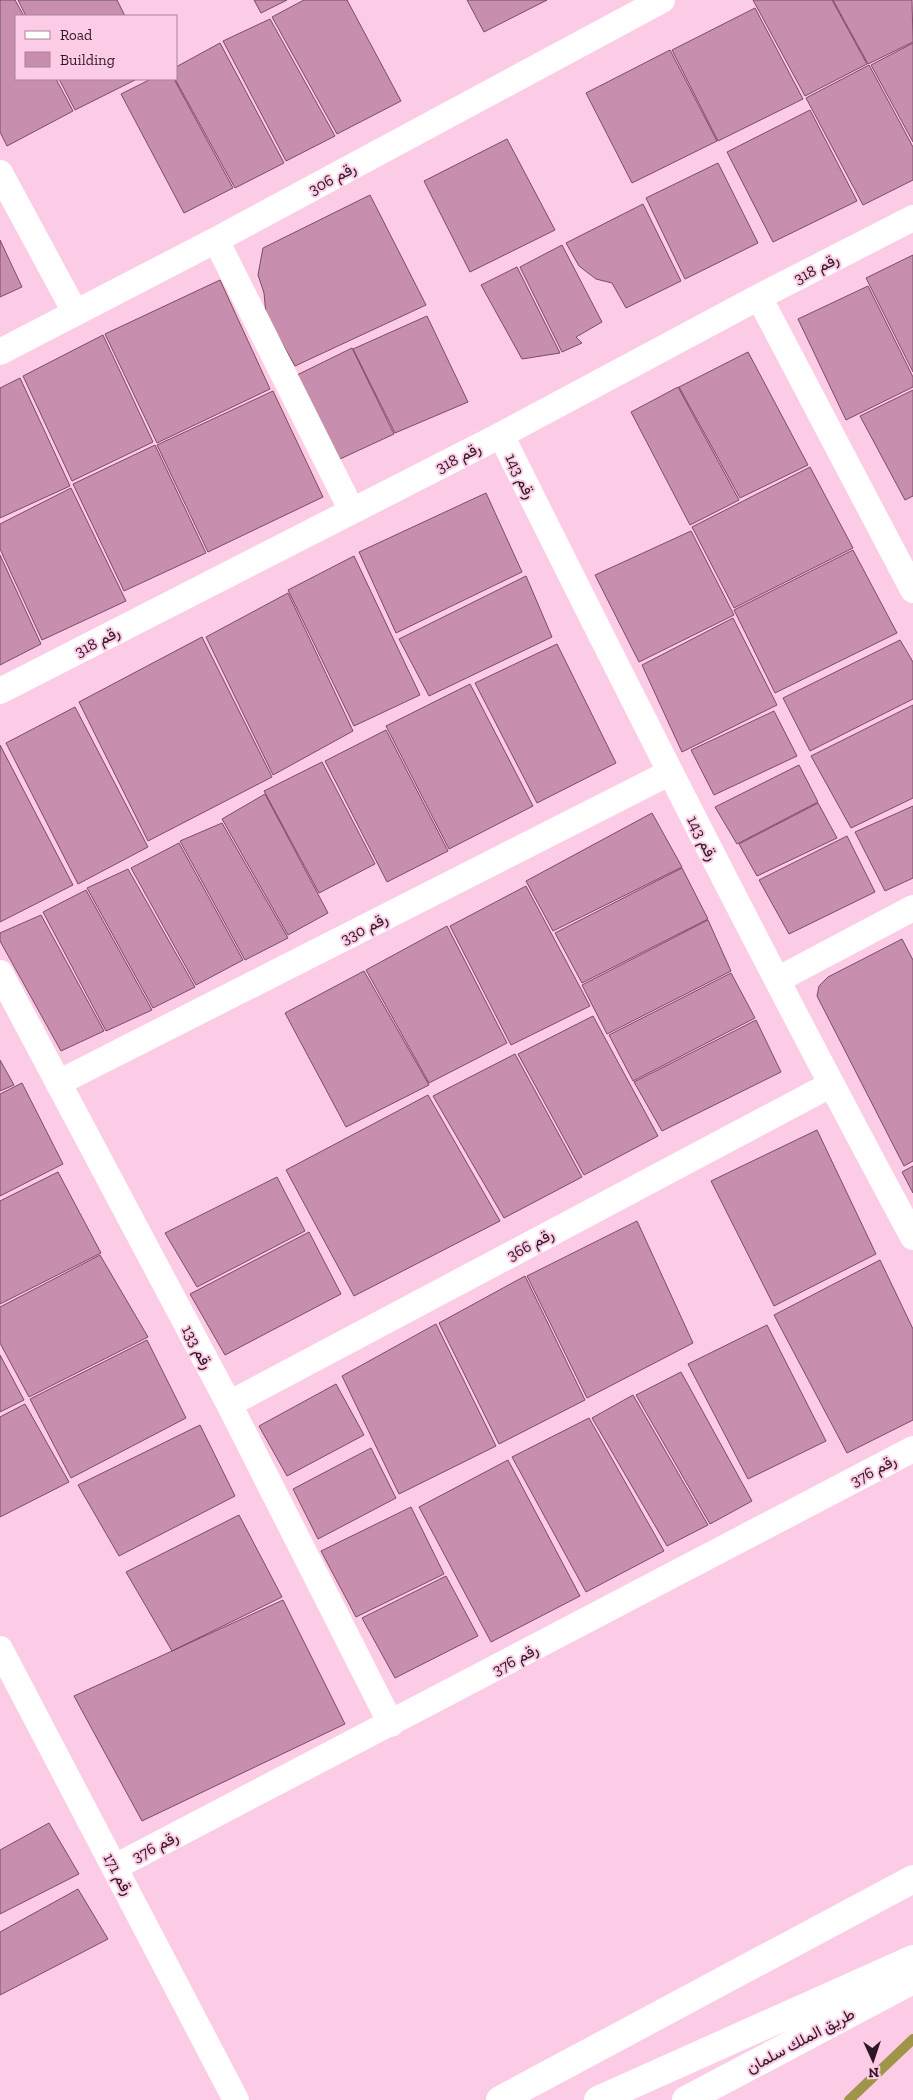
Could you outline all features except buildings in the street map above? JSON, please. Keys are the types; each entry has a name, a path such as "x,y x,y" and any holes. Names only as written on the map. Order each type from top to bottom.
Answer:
{"main road":[{"path":"500,2100 913,1878"},
{"path":"598,2100 913,1959"},
{"name":"طريق الملك سلمان","path":"686,2100 913,1980"}],"street":[{"name":"رقم 306","path":"0,352 216,240 662,0"},
{"path":"0,173 75,312"},
{"name":"رقم 318","path":"0,691 501,435 758,297 913,218"},
{"path":"216,240 352,511"},
{"path":"758,297 913,590"},
{"name":"رقم 143","path":"501,435 669,773 830,1085 913,1237"},
{"name":"رقم 330","path":"58,1083 669,773"},
{"path":"777,980 913,908"},
{"name":"رقم 133","path":"0,973 229,1404 391,1724"},
{"name":"رقم 366","path":"229,1404 830,1085"},
{"name":"رقم 376","path":"115,1867 913,1449"},
{"name":"رقم 171","path":"0,1649 236,2100"}],"waterway":[{"path":"849,2100 913,2039"}]}
